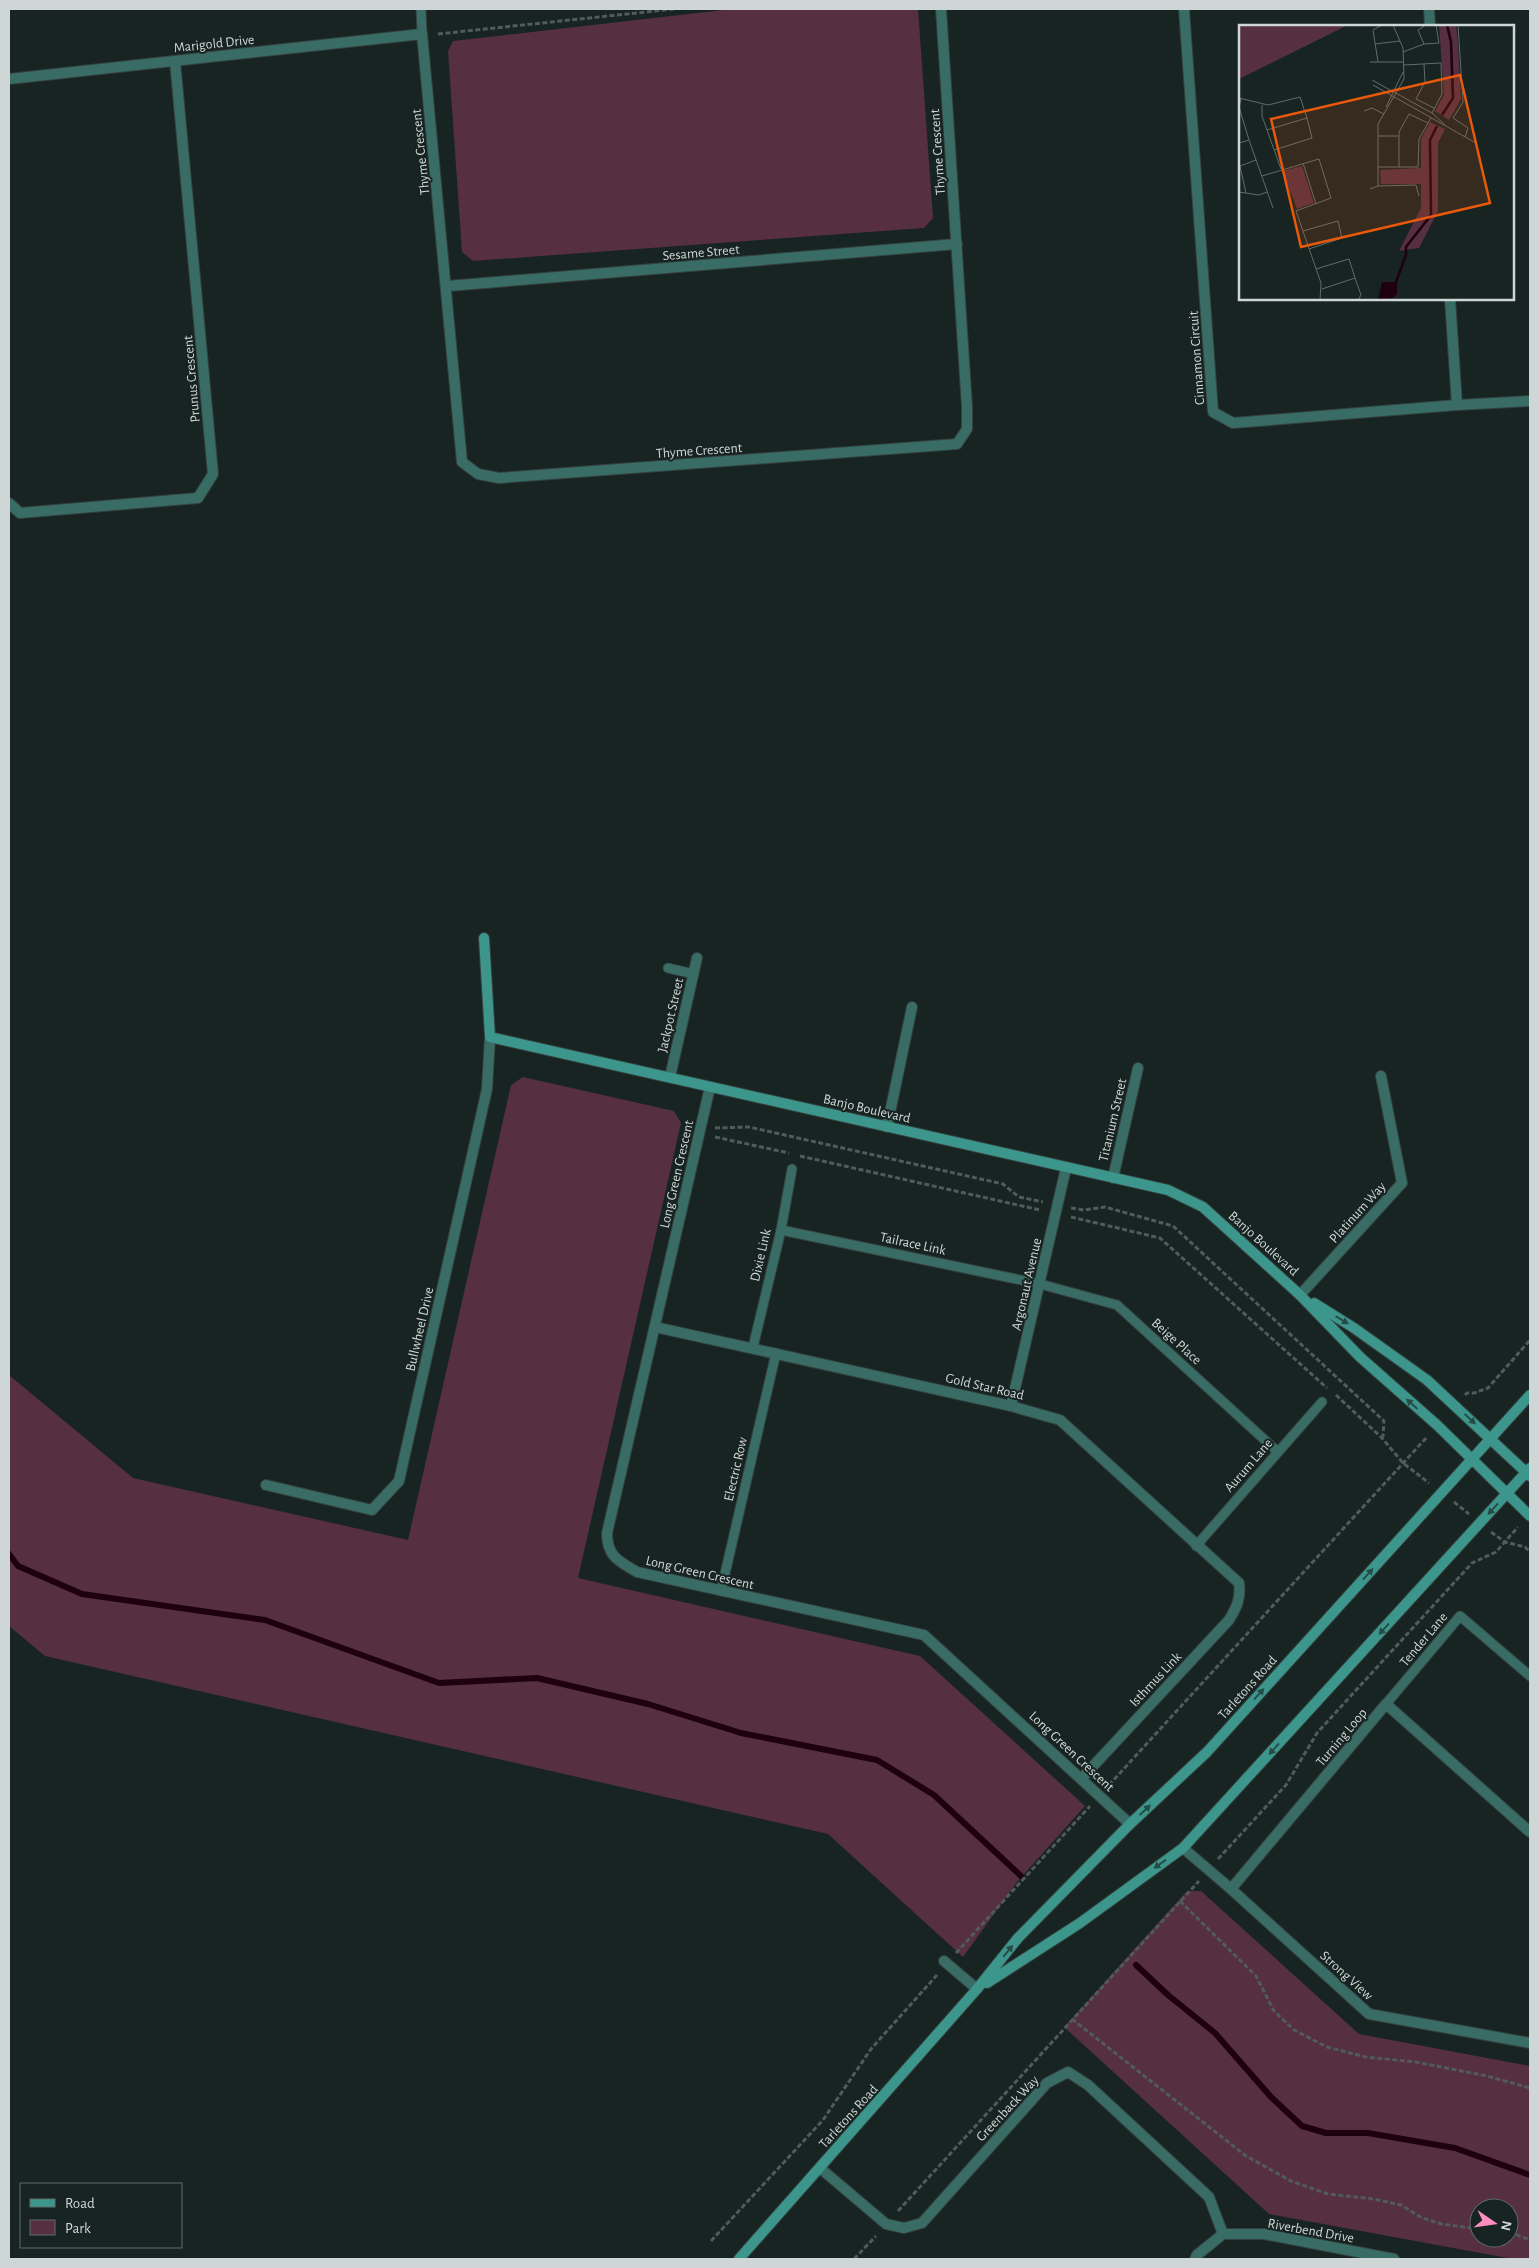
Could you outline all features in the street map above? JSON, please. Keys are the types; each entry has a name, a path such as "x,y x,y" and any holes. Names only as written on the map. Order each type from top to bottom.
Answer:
{"street":[{"name":"Thyme Crescent","path":"422,34 448,286 462,462 478,474 499,478 957,444 966,429 967,406 941,9"},
{"name":"Cinnamon Circuit","path":"1184,9 1214,412 1233,423 1457,405"},
{"path":"1429,9 1430,25"},
{"name":"Marigold Drive","path":"9,79 422,34"},
{"name":"Prunus Crescent","path":"9,504 20,512 198,498 213,474 175,62"},
{"name":"Sesame Street","path":"448,286 957,244"},
{"path":"1450,300 1457,405 1530,401"},
{"path":"484,938 490,1037"},
{"name":"Jackpot Street","path":"670,1077 697,958"},
{"path":"887,1127 912,1007"},
{"name":"Banjo Boulevard","path":"490,1037 1168,1190 1203,1206 1300,1295 1360,1357 1487,1472 1530,1515"},
{"name":"Bullwheel Drive","path":"266,1485 372,1510 398,1481 486,1089 490,1037"},
{"name":"Titanium Street","path":"1113,1178 1138,1068"},
{"name":"Platinum Way","path":"1300,1295 1402,1183 1381,1076"},
{"name":"Long Green Crescent","path":"710,1087 607,1533 607,1546 618,1562 637,1572 924,1635 1130,1824"},
{"name":"Argonaut Avenue","path":"1011,1406 1066,1168"},
{"name":"Banjo Boulevard","path":"1300,1295 1354,1328 1427,1380 1529,1472"},
{"name":"Gold Star Road","path":"655,1327 753,1347 1011,1406 1060,1420 1196,1546 1239,1583 1240,1595"},
{"name":"Tarletons Road","path":"739,2259 977,1989 1018,1938 1130,1824 1206,1752 1530,1395"},
{"name":"Tarletons Road","path":"977,1989 1080,1923 1182,1848 1507,1493 1529,1472"},
{"name":"Isthmus Link","path":"1082,1778 1229,1620 1236,1608 1240,1595"},
{"name":"Turning Loop","path":"1232,1889 1386,1704 1530,1832"},
{"name":"Strong View","path":"1182,1848 1232,1889 1369,2014 1530,2043"},
{"path":"945,1962 977,1989"},
{"name":"Greenback Way","path":"886,2224 904,2228 922,2223 1047,2083 1068,2072 1088,2085 1209,2197 1223,2234"},
{"path":"820,2168 886,2224"},
{"path":"1195,2259 1197,2255 1223,2234"},
{"name":"Riverbend Drive","path":"1223,2234 1264,2234 1394,2259"}],"lane":[{"name":"Thyme Crescent","path":"422,9 422,34"},
{"path":"668,968 694,974"},
{"name":"Dixie Link","path":"753,1347 781,1230 792,1169"},
{"name":"Tailrace Link","path":"781,1230 1040,1284"},
{"name":"Beige Place","path":"1040,1284 1117,1305 1278,1452"},
{"name":"Electric Row","path":"721,1591 776,1353"},
{"name":"Aurum Lane","path":"1196,1546 1322,1402"},
{"name":"Tender Lane","path":"1386,1704 1460,1616 1530,1676"}],"path":[{"path":"422,34 452,33 674,9"},
{"path":"701,1125 722,1130 748,1127 820,1142 1003,1184 1019,1197 1084,1210 1105,1207 1173,1226 1384,1421 1382,1438"},
{"path":"1455,1405 1467,1393 1474,1393 1488,1388 1530,1340"},
{"path":"710,2241 823,2120 871,2049 945,1962 1100,1796 1437,1426"},
{"path":"854,2259 1286,1785 1316,1733 1472,1563 1496,1552 1530,1515"},
{"path":"1505,1542 1525,1547 1530,1552"},
{"path":"1180,1901 1256,1976 1274,2011 1294,2030 1327,2047 1366,2057 1416,2062 1487,2076 1530,2088"},
{"path":"1072,2019 1246,2156 1291,2181 1328,2194 1374,2199 1401,2205 1422,2218 1442,2224 1469,2228"}],"green space":[{"path":"732,9 918,9 933,218 924,228 473,261 462,252 448,51 453,41"},
{"path":"523,1077 674,1111 681,1123 578,1578 920,1656 1085,1806 1017,1882 963,1957 828,1834 45,1656 9,1626 9,1375 133,1478 408,1540 511,1085"},
{"path":"1187,1891 1201,1891 1359,2034 1530,2066 1530,2259 1513,2259 1269,2214 1064,2027"}],"waterway":[{"path":"9,1554 18,1566 82,1594 265,1620 439,1683 537,1678 648,1704 741,1733 877,1760 934,1795 1021,1876"},
{"path":"1136,1965 1168,1995 1215,2033 1271,2097 1302,2126 1326,2133 1368,2133 1455,2148 1530,2175"}]}
